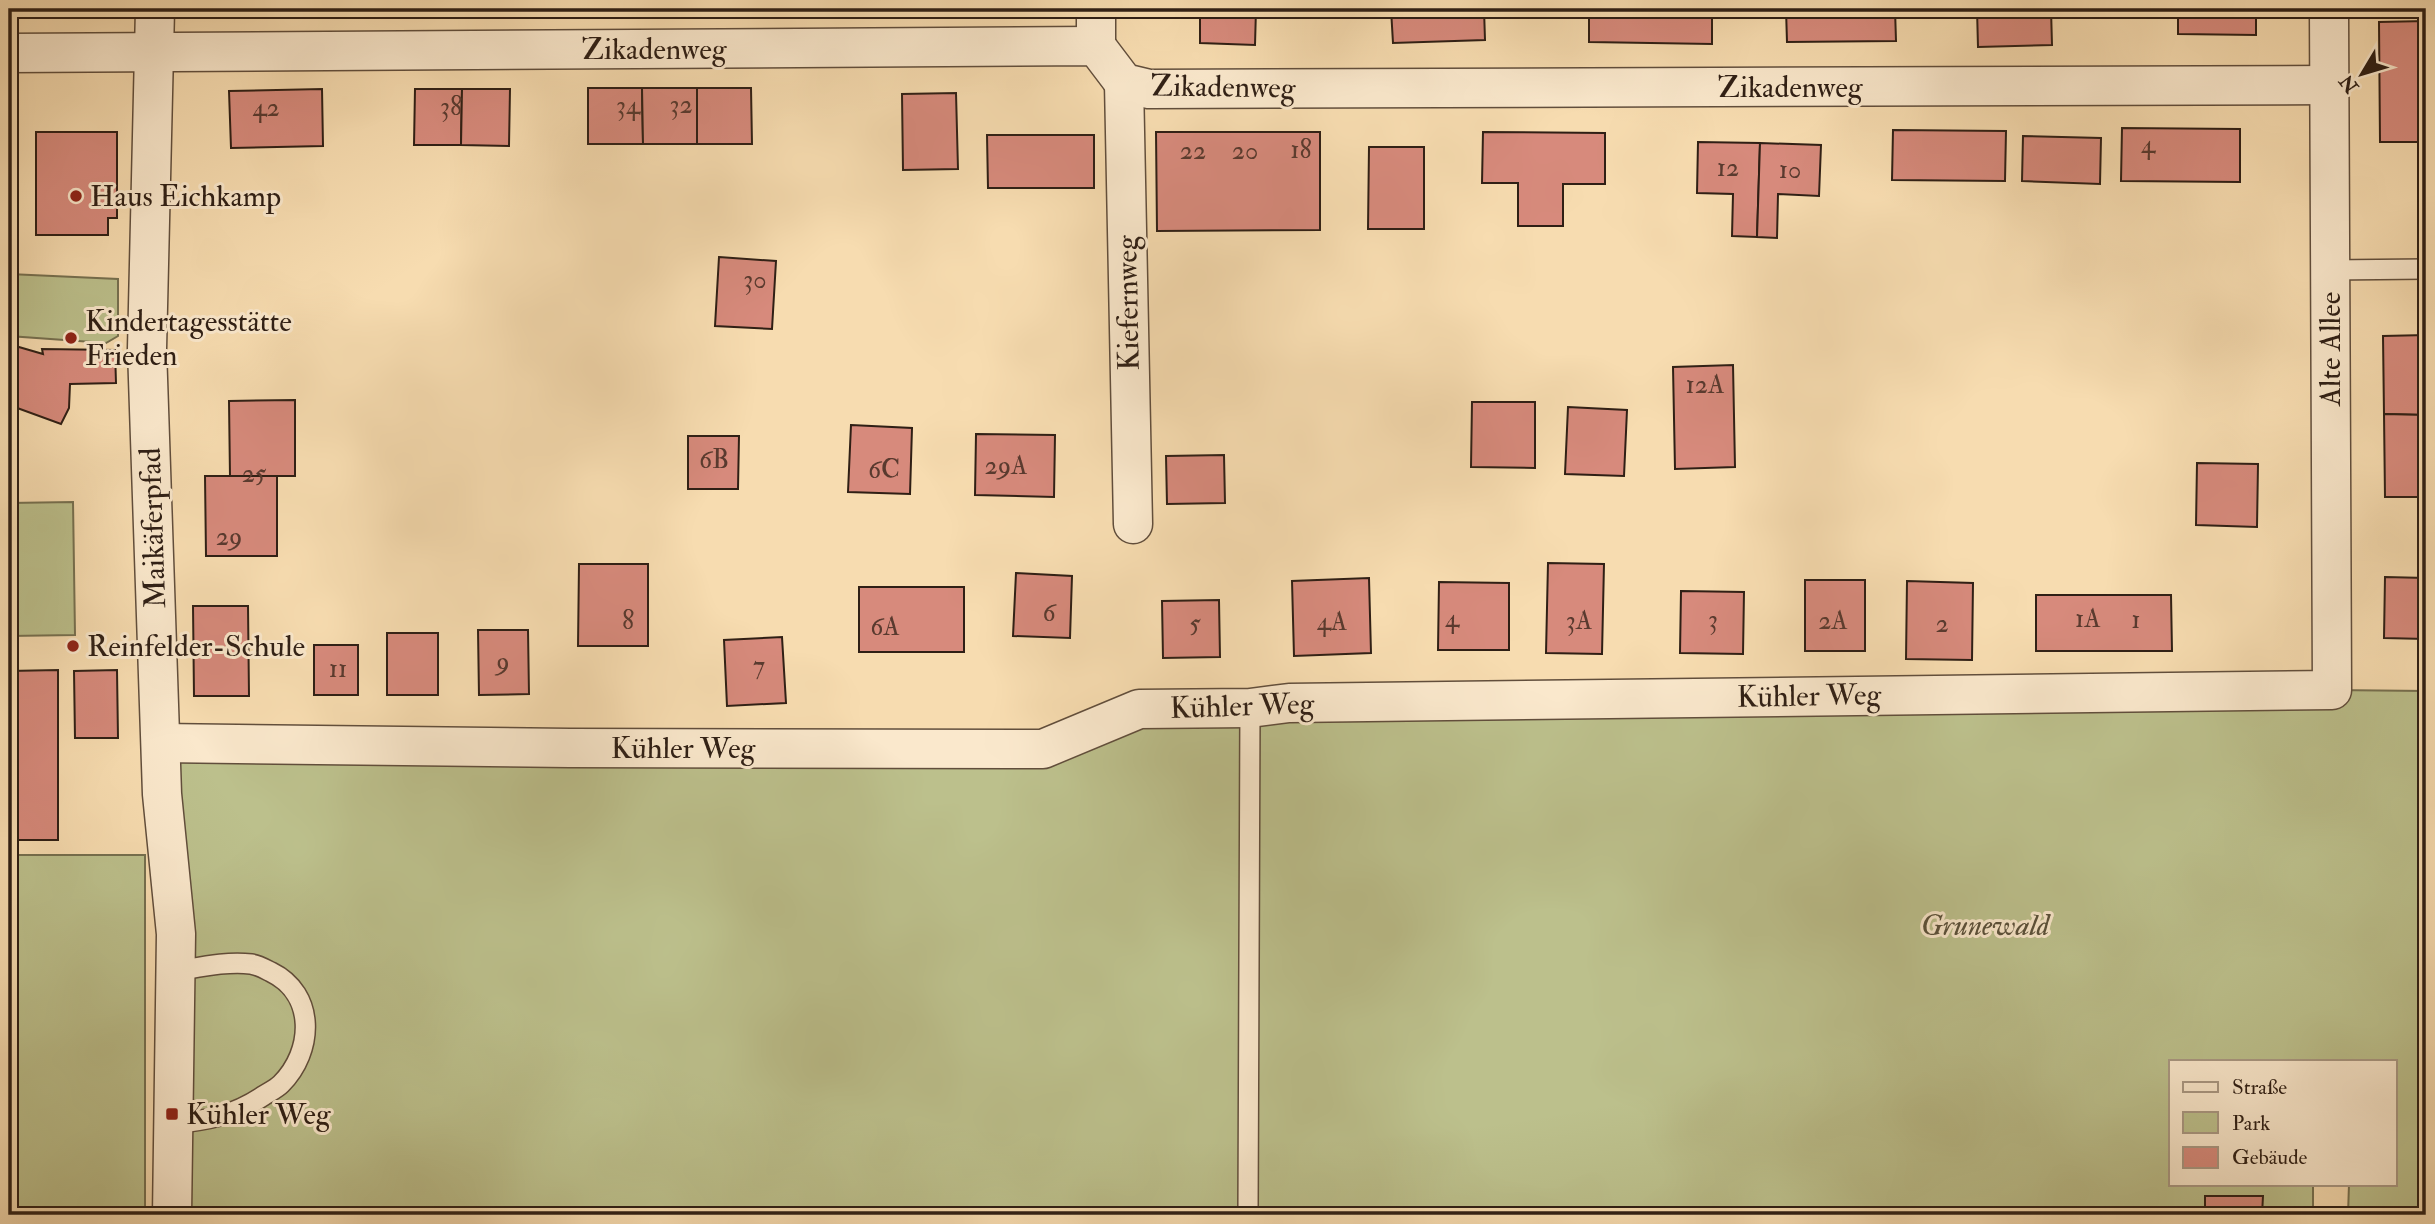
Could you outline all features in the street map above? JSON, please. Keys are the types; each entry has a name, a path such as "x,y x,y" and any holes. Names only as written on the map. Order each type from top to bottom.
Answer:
{"street":[{"name":"Maikäferpfad","path":"155,9 147,349 162,794 176,934 172,1215"},
{"name":"Alte Allee","path":"2329,9 2332,690"},
{"name":"Zikadenweg","path":"9,53 153,52 1096,27 1124,83 1149,89 2330,85"},
{"name":"Kiefernweg","path":"1124,83 1133,524"},
{"name":"Kühler Weg","path":"160,743 570,748 1043,749 1139,709 1250,708 1289,703 2332,690"}],"lane":[{"path":"2330,271 2426,269"},
{"path":"1248,1215 1250,708"},
{"path":"173,1124 212,1120 247,1106 281,1084 298,1060 307,1023 302,1001 282,978 253,964 212,965 177,971"}],"green space":[{"path":"9,274 118,279 118,336 106,343 9,336"},
{"path":"73,502 75,635 9,636 9,503"},
{"name":"Grunewald","path":"2332,690 2426,691 2426,1215 2348,1215 2349,1186 2396,1186 2396,1060 2169,1060 2169,1186 2313,1186 2313,1215 191,1215 160,746 1043,749 1139,709"},
{"path":"9,855 145,855 145,1215 9,1215"}],"building":[{"path":"1200,9 1256,9 1255,45 1200,43"},
{"path":"1391,9 1484,9 1485,40 1393,43"},
{"path":"1589,9 1712,9 1712,44 1589,42"},
{"path":"1786,9 1895,9 1896,41 1787,42"},
{"path":"1977,9 2051,9 2052,45 1978,47"},
{"path":"2178,9 2256,9 2256,35 2178,34"},
{"path":"2426,21 2426,142 2380,142 2379,22"},
{"path":"588,88 642,88 643,144 588,144"},
{"path":"642,88 697,88 697,144 643,144"},
{"path":"697,88 751,88 752,144 697,144"},
{"path":"322,89 323,146 231,148 229,91"},
{"path":"415,89 462,89 461,145 414,145"},
{"path":"462,89 510,89 509,146 461,145"},
{"path":"956,93 958,169 903,170 902,94"},
{"path":"2122,128 2240,129 2240,182 2121,181"},
{"path":"1893,130 2006,131 2005,181 1892,180"},
{"path":"36,132 117,132 117,218 108,218 108,235 36,235"},
{"path":"1156,132 1320,132 1320,230 1157,231"},
{"path":"1483,132 1605,133 1605,184 1563,184 1563,226 1518,226 1518,183 1482,183"},
{"path":"987,135 1094,135 1094,188 988,188"},
{"path":"2023,136 2101,138 2100,184 2022,181"},
{"path":"1698,142 1760,143 1757,237 1732,236 1733,194 1697,193"},
{"path":"1760,143 1821,145 1819,196 1778,194 1777,238 1757,237"},
{"path":"1369,147 1424,147 1424,229 1368,229"},
{"path":"719,257 776,261 772,329 715,326"},
{"path":"2426,335 2426,415 2384,414 2383,336"},
{"path":"12,345 43,354 42,349 115,350 116,383 70,384 69,408 61,424 9,405 9,350"},
{"path":"1733,365 1735,467 1675,469 1673,367"},
{"path":"295,400 295,476 230,476 229,401"},
{"path":"1472,402 1535,402 1535,468 1471,467"},
{"path":"1568,407 1627,410 1624,476 1565,474"},
{"path":"2384,414 2426,415 2426,497 2385,497"},
{"path":"851,425 912,428 910,494 848,492"},
{"path":"976,434 1055,435 1054,497 975,495"},
{"path":"688,436 739,436 738,489 688,489"},
{"path":"1224,455 1225,503 1167,504 1166,456"},
{"path":"2197,463 2258,464 2257,527 2196,525"},
{"path":"205,476 277,476 277,556 206,556"},
{"path":"1548,563 1604,564 1602,654 1546,653"},
{"path":"579,564 648,564 648,646 578,646"},
{"path":"1016,573 1072,576 1070,638 1013,636"},
{"path":"2385,577 2426,578 2426,639 2384,638"},
{"path":"1369,578 1371,653 1294,656 1292,581"},
{"path":"1805,580 1865,580 1865,651 1805,651"},
{"path":"1907,581 1973,583 1972,660 1906,659"},
{"path":"1439,582 1509,583 1509,650 1438,650"},
{"path":"859,587 964,587 964,652 859,652"},
{"path":"1681,591 1744,592 1743,654 1680,653"},
{"path":"2036,595 2171,595 2172,651 2036,651"},
{"path":"1219,600 1220,657 1163,658 1162,601"},
{"path":"193,606 248,606 249,696 194,696"},
{"path":"478,630 528,630 529,694 479,695"},
{"path":"387,633 438,633 438,695 387,695"},
{"path":"782,637 786,703 727,706 724,640"},
{"path":"314,645 358,645 358,695 314,695"},
{"path":"58,670 58,840 9,840 9,671"},
{"path":"117,670 118,738 75,738 74,671"},
{"path":"2205,1196 2263,1196 2262,1215 2205,1215"},
{"path":"2088,1209 2205,1210 2205,1215 2088,1215"}],"place":[{"name":"Haus Eichkamp","path":"76,196"},
{"name":"Kindertagesstätte Frieden","path":"71,338"},
{"name":"Reinfelder-Schule","path":"73,646"},
{"name":"Kühler Weg","path":"172,1114"}]}
